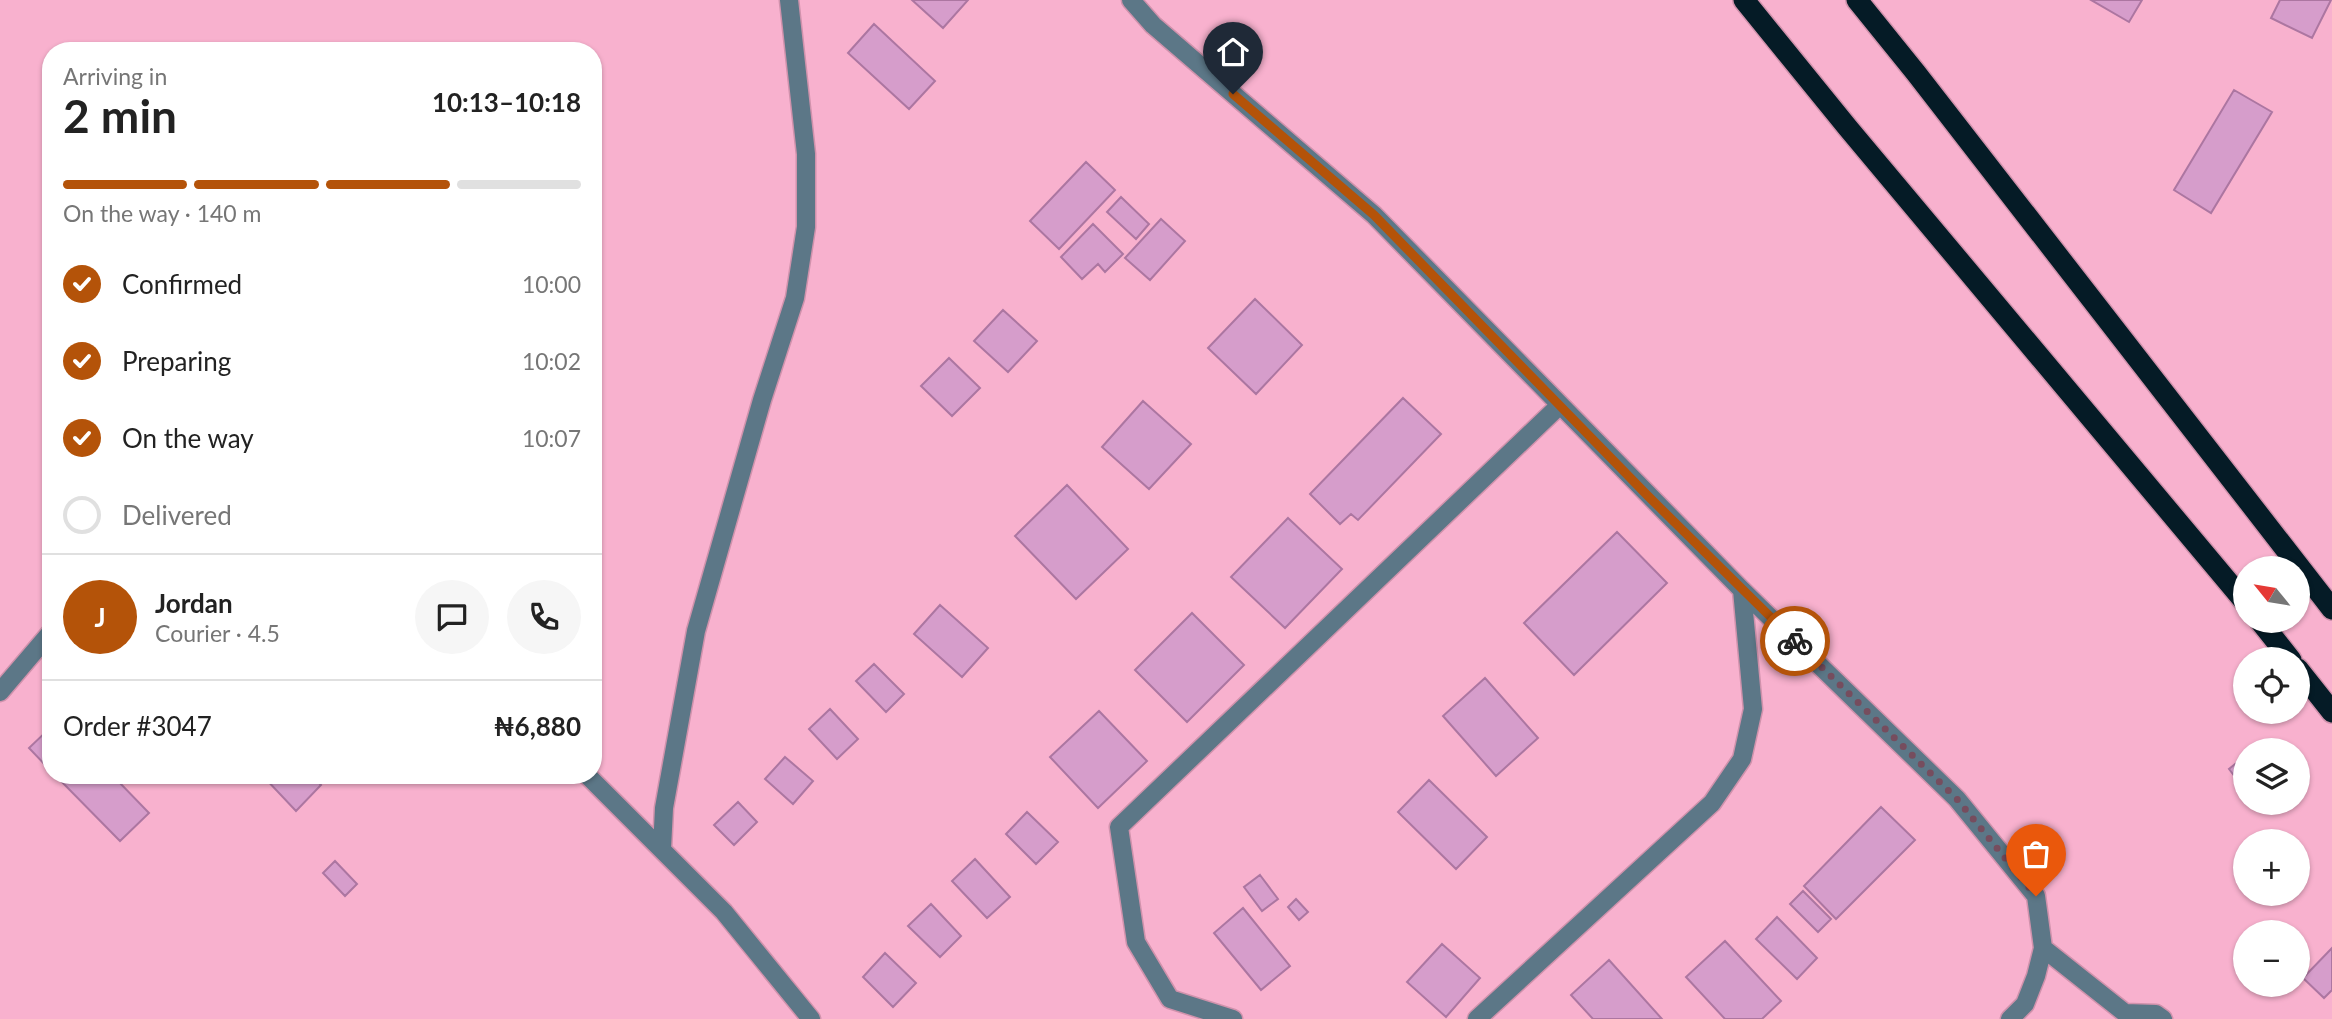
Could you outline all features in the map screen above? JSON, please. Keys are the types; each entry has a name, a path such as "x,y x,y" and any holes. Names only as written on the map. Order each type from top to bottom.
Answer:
{"highway":[{"path":"1744,0 2233,588"},
{"path":"1857,0 1916,72 2332,609"},
{"path":"2310,684 2332,712"}],"street":[{"path":"662,849 664,808 696,631 754,425 795,298 806,227 806,154 789,0"},
{"path":"1131,0 1153,24 1374,215 1742,590 1957,799 2036,896 2043,948 2025,1004 2010,1019"},
{"path":"1233,1019 1170,999 1136,942 1119,827 1560,405"},
{"path":"1477,1019 1712,803 1742,759 1753,709 1742,590"},
{"path":"0,692 42,643"},
{"path":"596,784 724,912 811,1019"},
{"path":"2043,948 2125,1013 2156,1014 2163,1019"}],"building":[{"path":"912,0 968,0 943,28"},
{"path":"2091,0 2142,0 2129,22"},
{"path":"2280,0 2331,0 2312,38 2271,18"},
{"path":"874,24 935,81 909,109 848,53"},
{"path":"2234,90 2272,112 2211,213 2174,190"},
{"path":"1086,162 1115,190 1059,249 1030,221"},
{"path":"1121,197 1149,224 1136,239 1107,212"},
{"path":"1161,219 1185,241 1150,280 1125,258"},
{"path":"1093,224 1123,254 1105,272 1098,264 1082,279 1061,257"},
{"path":"1255,299 1302,345 1256,394 1208,348"},
{"path":"1003,310 1037,341 1008,372 974,341"},
{"path":"949,358 980,388 952,416 921,386"},
{"path":"1403,398 1441,434 1358,520 1351,514 1340,524 1310,494"},
{"path":"1143,401 1191,444 1149,489 1102,447"},
{"path":"1067,485 1128,549 1076,599 1015,536"},
{"path":"1288,518 1342,569 1285,628 1231,577"},
{"path":"1617,532 1667,583 1574,675 1524,623"},
{"path":"940,605 988,648 962,677 914,634"},
{"path":"1192,613 1244,665 1187,722 1135,670"},
{"path":"874,664 904,694 886,712 856,681"},
{"path":"1485,678 1538,738 1496,776 1443,716"},
{"path":"830,709 858,739 837,759 809,729"},
{"path":"1099,711 1147,761 1098,808 1050,757"},
{"path":"42,736 42,762 29,748"},
{"path":"785,757 813,781 793,804 765,779"},
{"path":"1429,780 1487,837 1456,869 1398,812"},
{"path":"64,784 121,784 149,813 120,841"},
{"path":"270,784 320,784 296,811"},
{"path":"738,802 757,822 734,845 714,825"},
{"path":"1881,807 1915,840 1836,919 1804,886"},
{"path":"1027,812 1058,842 1036,864 1006,834"},
{"path":"975,859 1010,897 987,918 952,881"},
{"path":"335,861 357,884 345,896 323,873"},
{"path":"1260,875 1278,899 1262,911 1244,887"},
{"path":"1803,891 1831,919 1818,932 1790,904"},
{"path":"1296,899 1308,912 1299,920 1288,907"},
{"path":"931,904 961,936 940,957 908,926"},
{"path":"1243,908 1290,966 1261,990 1214,933"},
{"path":"1777,917 1817,958 1797,979 1756,939"},
{"path":"1725,941 1781,1001 1762,1019 1725,1019 1686,977"},
{"path":"1442,944 1480,978 1446,1017 1407,982"},
{"path":"2332,948 2332,990 2324,998 2310,985 2310,971"},
{"path":"885,953 916,983 893,1007 863,977"},
{"path":"1609,960 1662,1019 1593,1019 1571,995"}],"way so far":[{"path":"1795,641 1957,799 2036,896"}],"route":[{"path":"1233,94 1374,215 1648,496 1795,641"}]}
